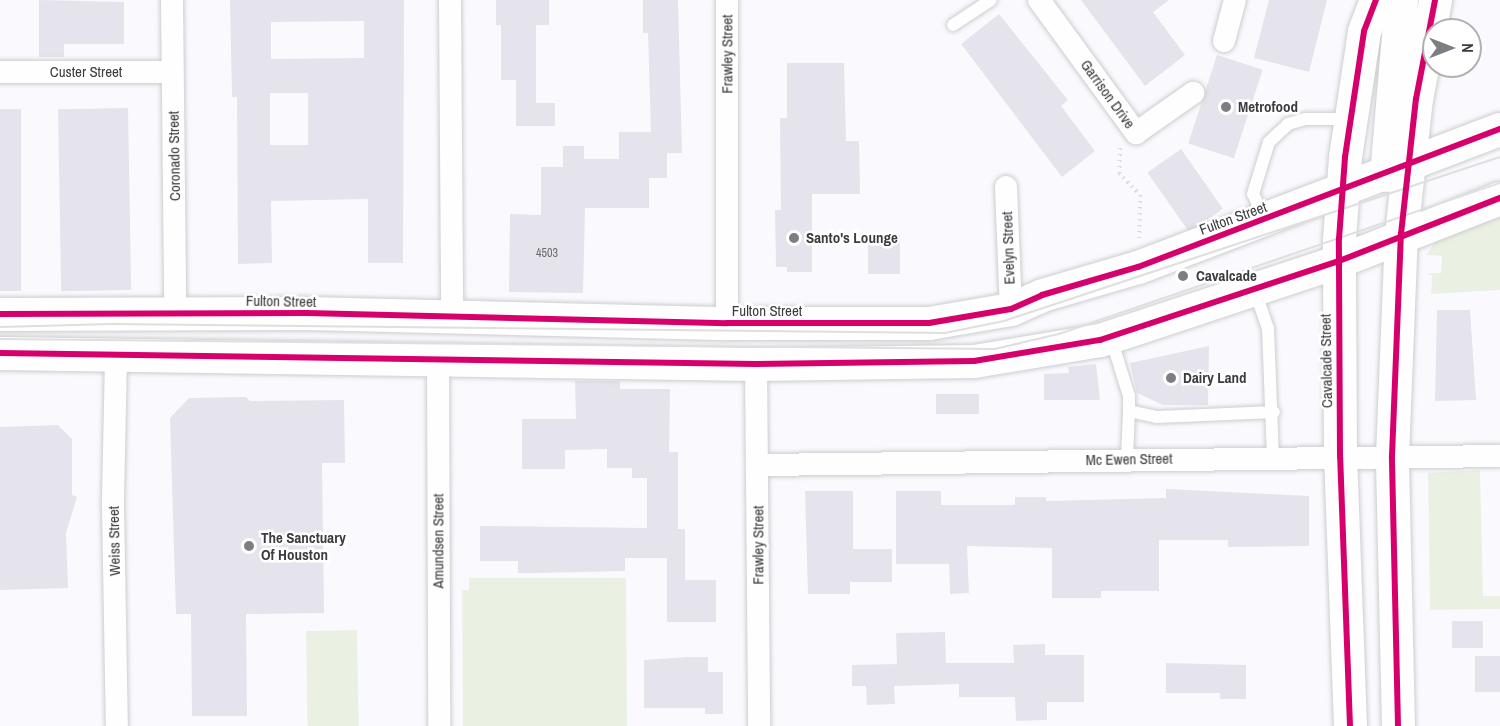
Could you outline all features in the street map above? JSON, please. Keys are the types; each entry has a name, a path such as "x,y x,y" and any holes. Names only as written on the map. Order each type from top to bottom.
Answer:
{"main road":[{"name":"Cavalcade Street","path":"1350,726 1340,457 1341,190 1364,31 1376,0"},
{"path":"1397,169 1401,0"},
{"path":"1398,726 1392,456 1401,234 1389,220 1397,169 1435,0"},
{"name":"Fulton Street","path":"0,314 175,312 727,323 929,323 1011,309 1042,295 1137,267 1500,129"},
{"path":"0,352 116,357 438,357 756,364 974,361 1061,349 1111,337 1339,261 1401,234 1500,198"}],"street":[{"name":"Coronado Street","path":"172,0 175,312"},
{"path":"450,0 452,317"},
{"name":"Frawley Street","path":"727,0 727,323"},
{"name":"Garrison Drive","path":"1040,0 1136,133 1193,93"},
{"path":"1224,41 1235,0"},
{"name":"Custer Street","path":"0,72 172,72"},
{"name":"Evelyn Street","path":"1006,187 1011,309"},
{"name":"Weiss Street","path":"116,357 113,505 117,726"},
{"name":"Amundsen Street","path":"438,357 439,726"},
{"name":"Frawley Street","path":"756,364 759,726"},
{"name":"Mc Ewen Street","path":"758,465 1500,456"}],"lane":[{"path":"953,25 991,0"},
{"path":"1264,220 1253,194 1269,142 1288,124 1305,119 1351,119"},
{"path":"1255,290 1268,328 1274,412 1273,457"},
{"path":"1111,337 1129,396 1127,459"},
{"path":"1129,411 1157,417 1274,412"}],"path":[{"path":"1136,133 1117,150 1119,173 1140,195 1137,267"}],"green space":[{"path":"1500,217 1500,290 1431,294 1432,276 1428,273 1441,273 1442,256 1426,255 1438,238"},
{"path":"1480,470 1483,596 1500,596 1500,609 1430,610 1428,473"},
{"path":"469,578 626,578 627,726 463,726 462,590 469,590"},
{"path":"357,630 359,726 308,726 306,631"}],"building":[{"path":"39,0 124,2 124,44 64,44 64,57 39,57"},
{"path":"230,0 404,0 403,263 368,263 368,199 271,201 272,263 238,264 237,97 232,97","holes":["364,21 364,58 271,59 271,22","270,93 308,93 308,145 270,145"]},
{"path":"496,0 549,0 549,25 536,25 536,103 555,103 555,126 516,126 516,80 501,80 501,25 496,25"},
{"path":"643,0 678,0 682,153 667,153 667,178 649,178 649,208 585,208 583,293 509,292 510,214 541,215 541,167 563,167 563,146 584,146 584,159 619,159 619,132 651,132 648,33 643,33"},
{"path":"1081,0 1169,0 1153,12 1185,55 1145,86"},
{"path":"1269,0 1327,0 1309,72 1254,58"},
{"path":"999,14 1068,100 1061,106 1095,151 1062,177 961,44"},
{"name":"Metrofood","path":"1217,55 1263,70 1234,158 1188,143"},
{"path":"787,63 844,63 846,141 859,141 860,194 812,194 812,272 787,272 787,267 776,267 775,210 781,210 780,118 787,118"},
{"path":"128,108 131,290 61,291 58,109"},
{"path":"0,109 21,109 21,291 0,291"},
{"path":"1181,149 1223,209 1189,232 1147,173"},
{"path":"868,235 900,235 900,274 868,274"},
{"path":"1437,310 1470,310 1476,400 1435,401"},
{"name":"Dairy Land","path":"1209,346 1208,405 1163,405 1137,393 1130,363"},
{"path":"1096,364 1100,400 1044,400 1044,374 1069,373 1068,367"},
{"path":"575,381 620,381 620,389 670,389 669,452 678,452 678,529 685,529 685,580 716,580 716,622 667,622 667,558 625,558 625,571 536,573 518,573 518,561 480,561 480,526 647,528 647,478 632,478 632,468 607,468 607,449 565,450 565,469 522,469 522,419 576,419"},
{"path":"936,394 979,394 979,414 936,414"},
{"name":"The Sanctuary Of Houston","path":"246,397 250,401 344,400 345,463 322,463 324,613 246,614 247,716 192,716 191,614 176,614 170,418 189,398"},
{"path":"58,425 72,439 72,495 77,497 66,533 68,588 0,590 0,427"},
{"path":"1166,489 1309,496 1309,546 1228,547 1228,540 1159,540 1159,591 1101,591 1101,598 1052,598 1052,548 967,546 969,593 950,594 949,564 896,564 896,491 941,491 941,505 1015,505 1015,497 1046,497 1046,501 1166,498"},
{"path":"805,491 853,491 853,549 892,549 892,582 850,582 850,594 808,594"},
{"path":"1452,621 1483,621 1483,648 1452,648"},
{"path":"945,632 946,663 1014,663 1013,645 1045,644 1045,655 1084,655 1084,702 1047,702 1047,720 1016,721 1015,697 959,697 959,684 894,686 895,704 867,705 866,686 852,686 852,665 897,664 896,633"},
{"path":"1475,656 1500,656 1500,692 1475,692"},
{"path":"708,657 708,672 723,672 723,714 705,714 705,708 644,708 644,660"},
{"path":"1166,663 1246,665 1246,699 1220,699 1220,693 1166,693"}],"tram line":[{"path":"0,327 112,324 945,333 1004,321 1500,157"},
{"path":"0,339 995,349 1059,334 1500,183"}],"cycle path":[{"path":"1350,726 1340,457 1339,239 1345,157 1364,31 1376,0"},
{"path":"1398,726 1392,456 1401,234 1416,99 1435,0"},
{"path":"0,314 307,313 727,323 929,323 1011,309 1042,295 1138,267 1500,129"},
{"path":"0,353 756,364 974,361 1100,340 1339,261 1500,198"}],"place":[{"name":"Metrofood","path":"1226,107"},
{"name":"Santo's Lounge","path":"794,238"},
{"name":"Cavalcade","path":"1183,276"},
{"name":"Dairy Land","path":"1171,378"},
{"name":"The Sanctuary Of Houston","path":"249,546"}]}
